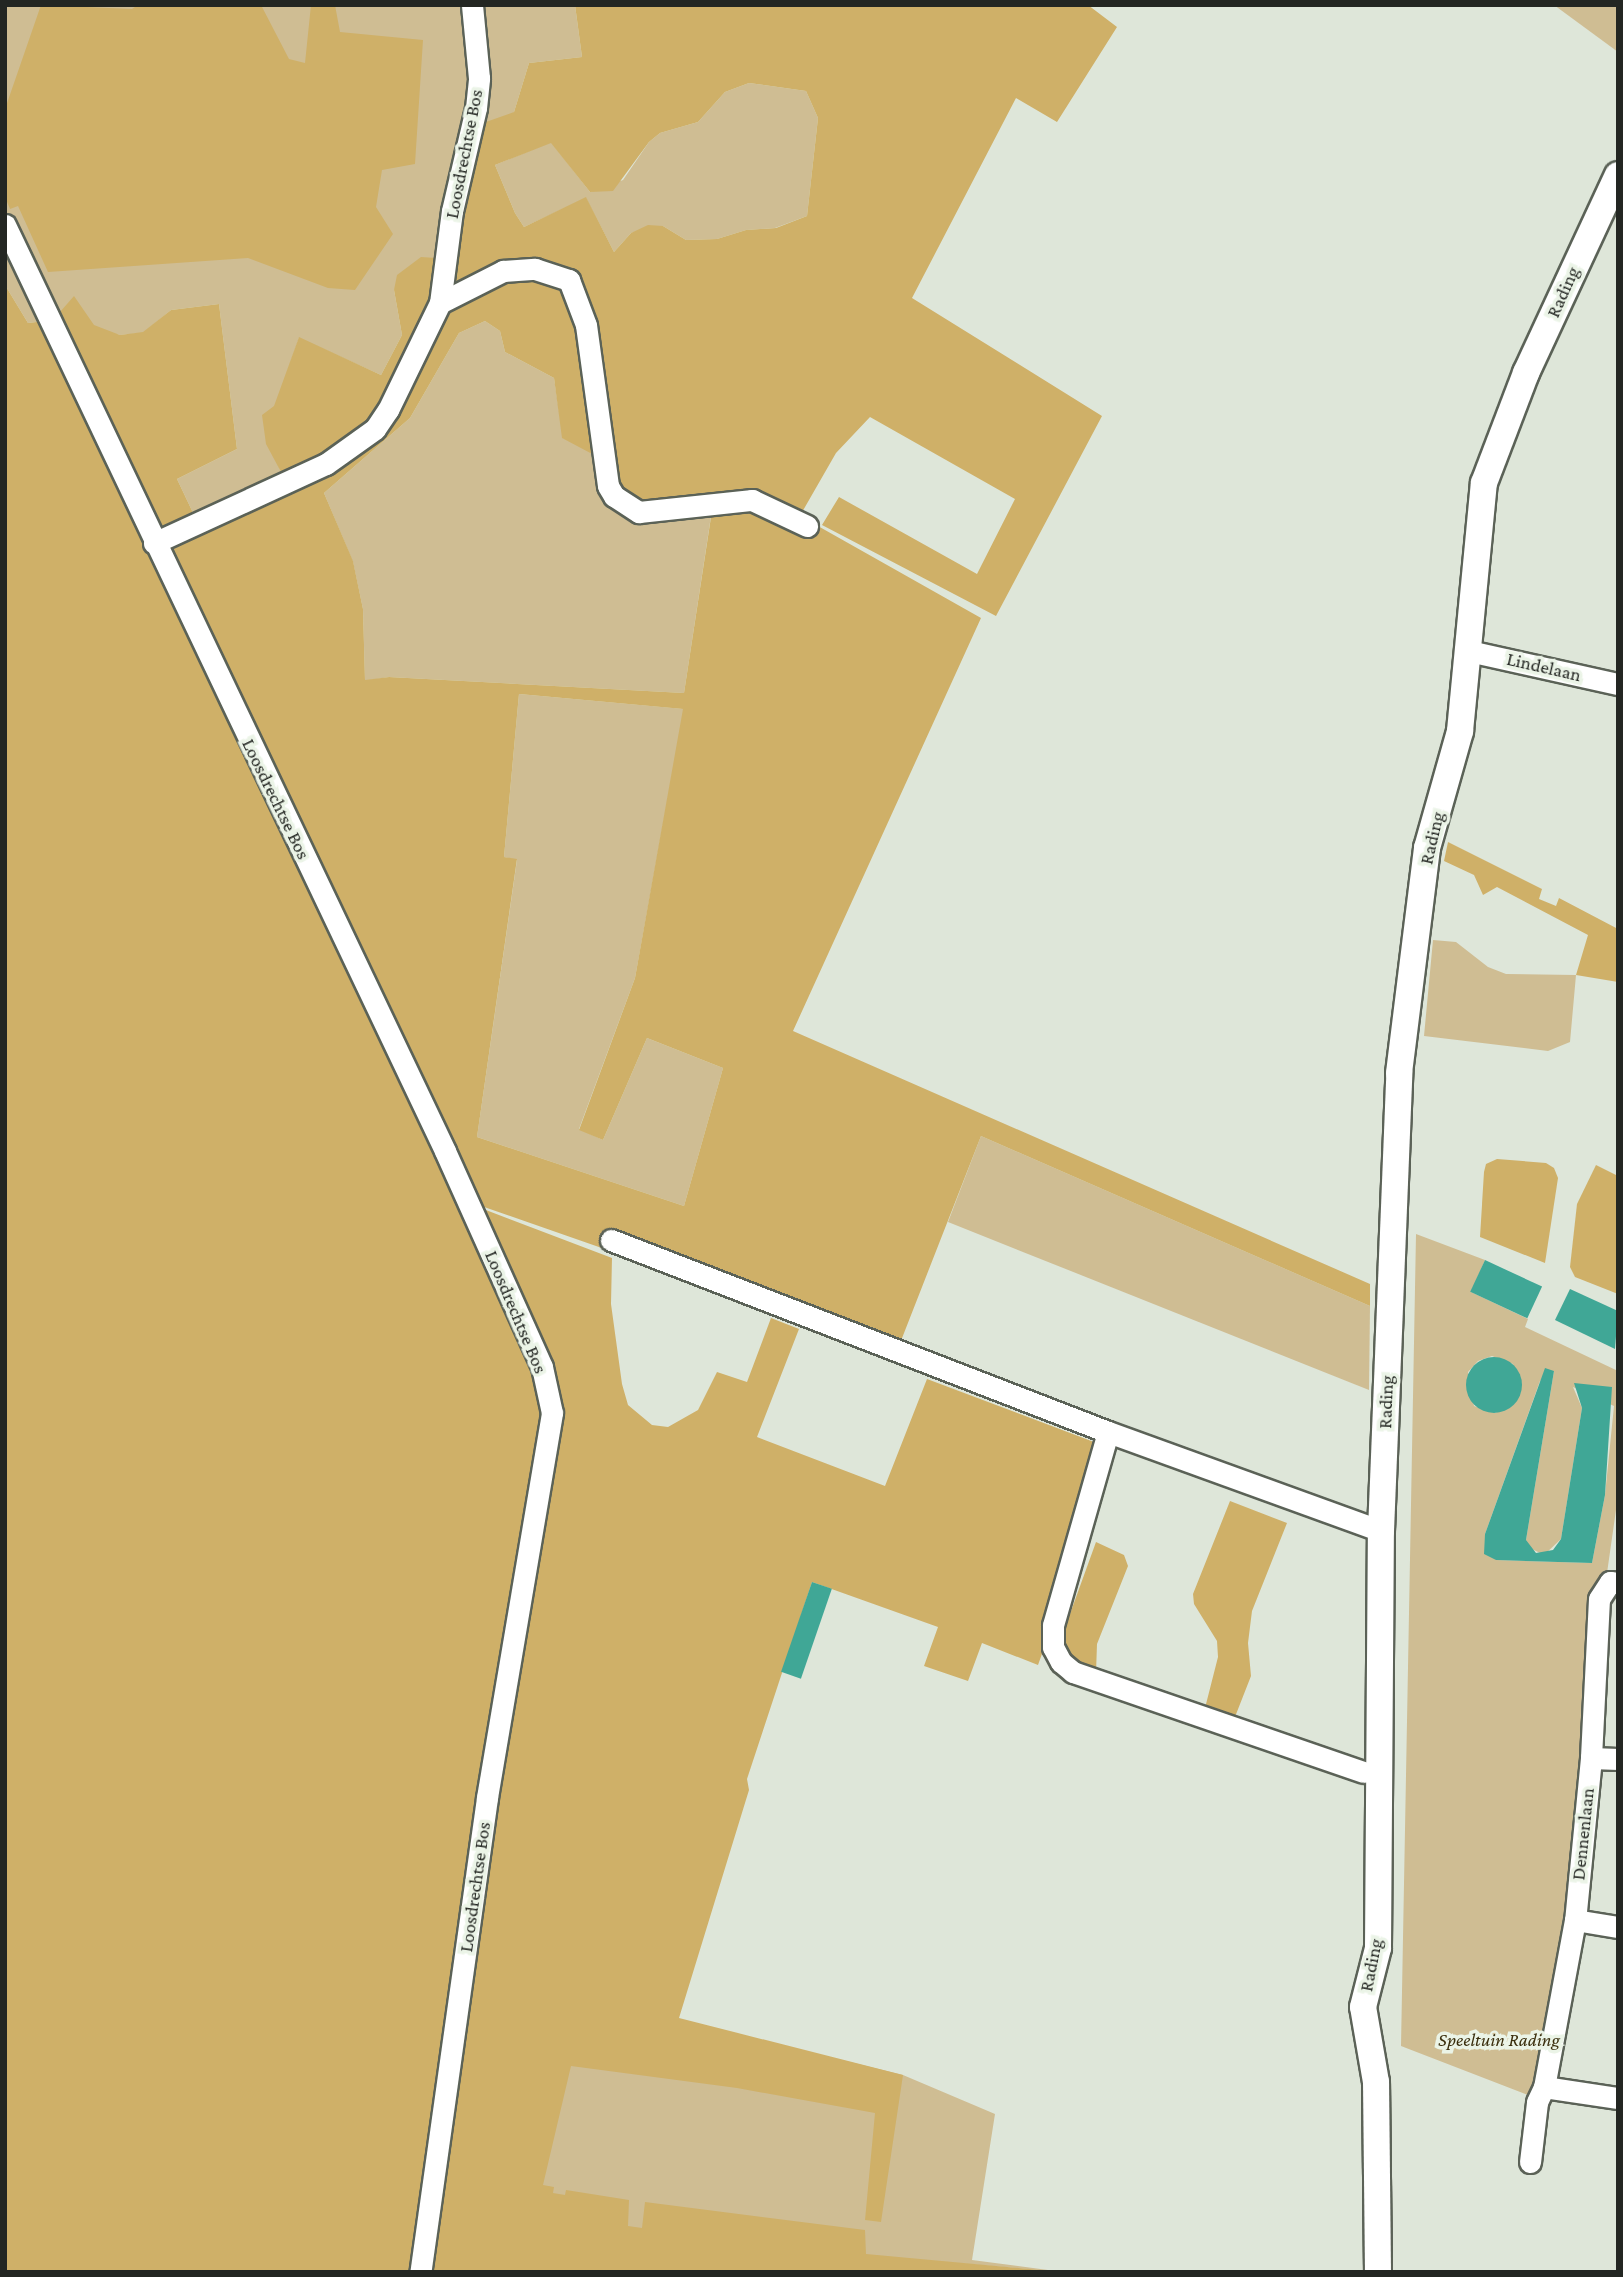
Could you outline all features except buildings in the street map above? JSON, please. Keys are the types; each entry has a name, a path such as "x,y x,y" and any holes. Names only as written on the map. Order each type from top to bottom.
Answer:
{"main road":[{"name":"Rading","path":"1378,2272 1376,2082 1363,2007 1378,1948 1381,1531 1399,1073 1427,848 1460,731 1484,484 1526,373 1611,201 1618,175"}],"street":[{"name":"Loosdrechtse Bos","path":"154,543 326,464 375,429 440,303 452,211 477,98 472,5"},
{"name":"Loosdrechtse Bos","path":"5,225 445,1151 542,1367 552,1413 487,1798 420,2272"},
{"path":"440,303 503,271 535,269 569,280 586,325 608,486 614,496 639,512 752,500 807,526"},
{"name":"Lindelaan","path":"1469,651 1618,684"},
{"path":"611,1240 1108,1432 1381,1531"},
{"path":"1108,1432 1053,1625 1053,1647 1061,1662 1073,1672 1363,1772"},
{"name":"Dennenlaan","path":"1530,2162 1537,2102 1544,2087 1575,1920 1591,1758 1599,1599 1614,1583"},
{"path":"1591,1758 1618,1759"},
{"path":"1575,1920 1618,1927"},
{"path":"1544,2087 1618,2098"}],"green space":[{"path":"5,5 575,5 582,57 529,63 514,112 436,258 394,290 402,335 381,375 299,338 265,435 281,472 195,517 177,479 237,449 219,304 171,310 143,333 120,335 53,320 28,323 5,285"},
{"path":"1554,5 1618,5 1618,52"},
{"path":"749,83 806,91 818,118 807,216 775,228 746,230 717,239 686,240 663,226 631,233 614,252 586,198 524,227 515,213 495,165 551,142 590,192 623,180 649,142 660,133 698,122 725,92"},
{"path":"485,321 500,331 505,352 554,378 563,438 713,503 684,693 389,677 365,681 363,609 353,562 324,493 410,418 459,333"},
{"path":"519,694 684,709 635,978 579,1129 603,1140 647,1038 723,1068 684,1206 477,1137 517,860 504,857"},
{"path":"1433,940 1456,942 1488,967 1506,974 1576,975 1570,1042 1548,1051 1424,1036"},
{"path":"981,1136 1370,1306 1369,1390 948,1222"},
{"name":"Speeltuin Rading","path":"1416,1234 1485,1260 1471,1292 1528,1319 1525,1327 1618,1371 1618,1496 1607,1573 1590,1592 1588,1605 1582,1756 1567,1923 1536,2098 1401,2046","holes":["1492,1356 1513,1364 1521,1391 1514,1404 1495,1413 1474,1406 1468,1372 1478,1361","1554,1371 1526,1540 1528,1547 1544,1555 1561,1539 1582,1408 1573,1387 1614,1406 1605,1495 1592,1563 1496,1560 1485,1534 1540,1381"]},
{"path":"559,1991 903,2075 995,2114 972,2260 1063,2272 537,2228"}],"shaded area":[{"path":"41,5 132,9 138,5 261,5 289,59 305,63 311,5 335,5 340,32 423,40 415,164 382,170 376,207 393,234 355,290 328,288 248,258 48,272 18,206 10,209 5,197 5,109"},
{"path":"575,5 1088,5 1117,27 1057,122 1016,98 912,298 1102,416 996,616 822,525 839,497 977,574 1015,499 870,417 836,453 801,514 786,508 981,618 793,1031 1370,1284 1370,1306 981,1136 897,1351 464,1200 535,1369 542,1415 412,2272 5,2272 5,285 28,323 53,320 74,296 94,325 120,335 143,332 171,310 219,304 237,449 177,479 195,517 259,487 281,472 266,444 262,415 274,406 299,337 381,375 402,335 394,290 397,275 421,257 436,258 452,162 466,129 514,112 529,63 582,57","holes":["749,83 806,91 818,118 807,216 776,228 746,230 717,239 686,240 663,226 648,225 631,233 614,252 586,197 524,227 515,213 495,165 551,143 590,192 613,191 649,142 660,133 698,122 725,92","485,321 500,331 505,352 554,378 562,438 596,456 628,511 713,504 684,693 389,677 365,680 363,609 353,561 324,493 410,418 459,333","519,694 683,709 635,978 579,1130 603,1140 647,1038 723,1068 684,1206 477,1137 517,859 504,857"]},
{"path":"1448,842 1542,889 1539,899 1556,906 1559,898 1618,929 1618,982 1576,975 1588,935 1497,887 1483,895 1474,875 1444,861"},
{"path":"1497,1159 1546,1163 1554,1168 1558,1178 1545,1263 1480,1237 1484,1172 1486,1164"},
{"path":"1596,1165 1618,1176 1618,1294 1575,1277 1570,1267 1577,1204"},
{"path":"478,1207 612,1258 611,1304 622,1384 628,1405 652,1425 668,1427 698,1410 717,1372 747,1382 771,1318 799,1329 757,1437 885,1486 927,1379 1115,1450 1038,1665 982,1643 968,1681 924,1666 938,1627 812,1582 747,1779 749,1790 679,2018 903,2075 881,2222 865,2220 875,2113 737,2088 571,2066 543,2185 554,2187 553,2193 565,2195 566,2190 629,2200 628,2226 642,2228 645,2202 865,2230 866,2254 1063,2272 433,2272 476,1950 561,1413 554,1371"},
{"path":"1230,1501 1287,1523 1252,1611 1248,1643 1251,1676 1233,1722 1204,1712 1218,1657 1217,1641 1194,1604 1193,1594"},
{"path":"1096,1542 1124,1555 1128,1566 1097,1644 1096,1673 1075,1665 1058,1647"}],"water":[{"path":"1485,1260 1542,1287 1527,1318 1470,1292"},
{"path":"1570,1289 1618,1311 1615,1349 1555,1320"},
{"path":"1488,1357 1500,1357 1510,1361 1518,1369 1522,1385 1518,1401 1510,1409 1500,1413 1488,1413 1478,1409 1470,1401 1466,1391 1466,1379 1470,1369 1478,1361"},
{"path":"1545,1368 1554,1371 1526,1540 1536,1553 1553,1550 1561,1539 1582,1408 1574,1383 1612,1387 1605,1495 1592,1563 1496,1560 1484,1554 1485,1534"},
{"path":"812,1582 832,1589 801,1679 781,1672"}]}
